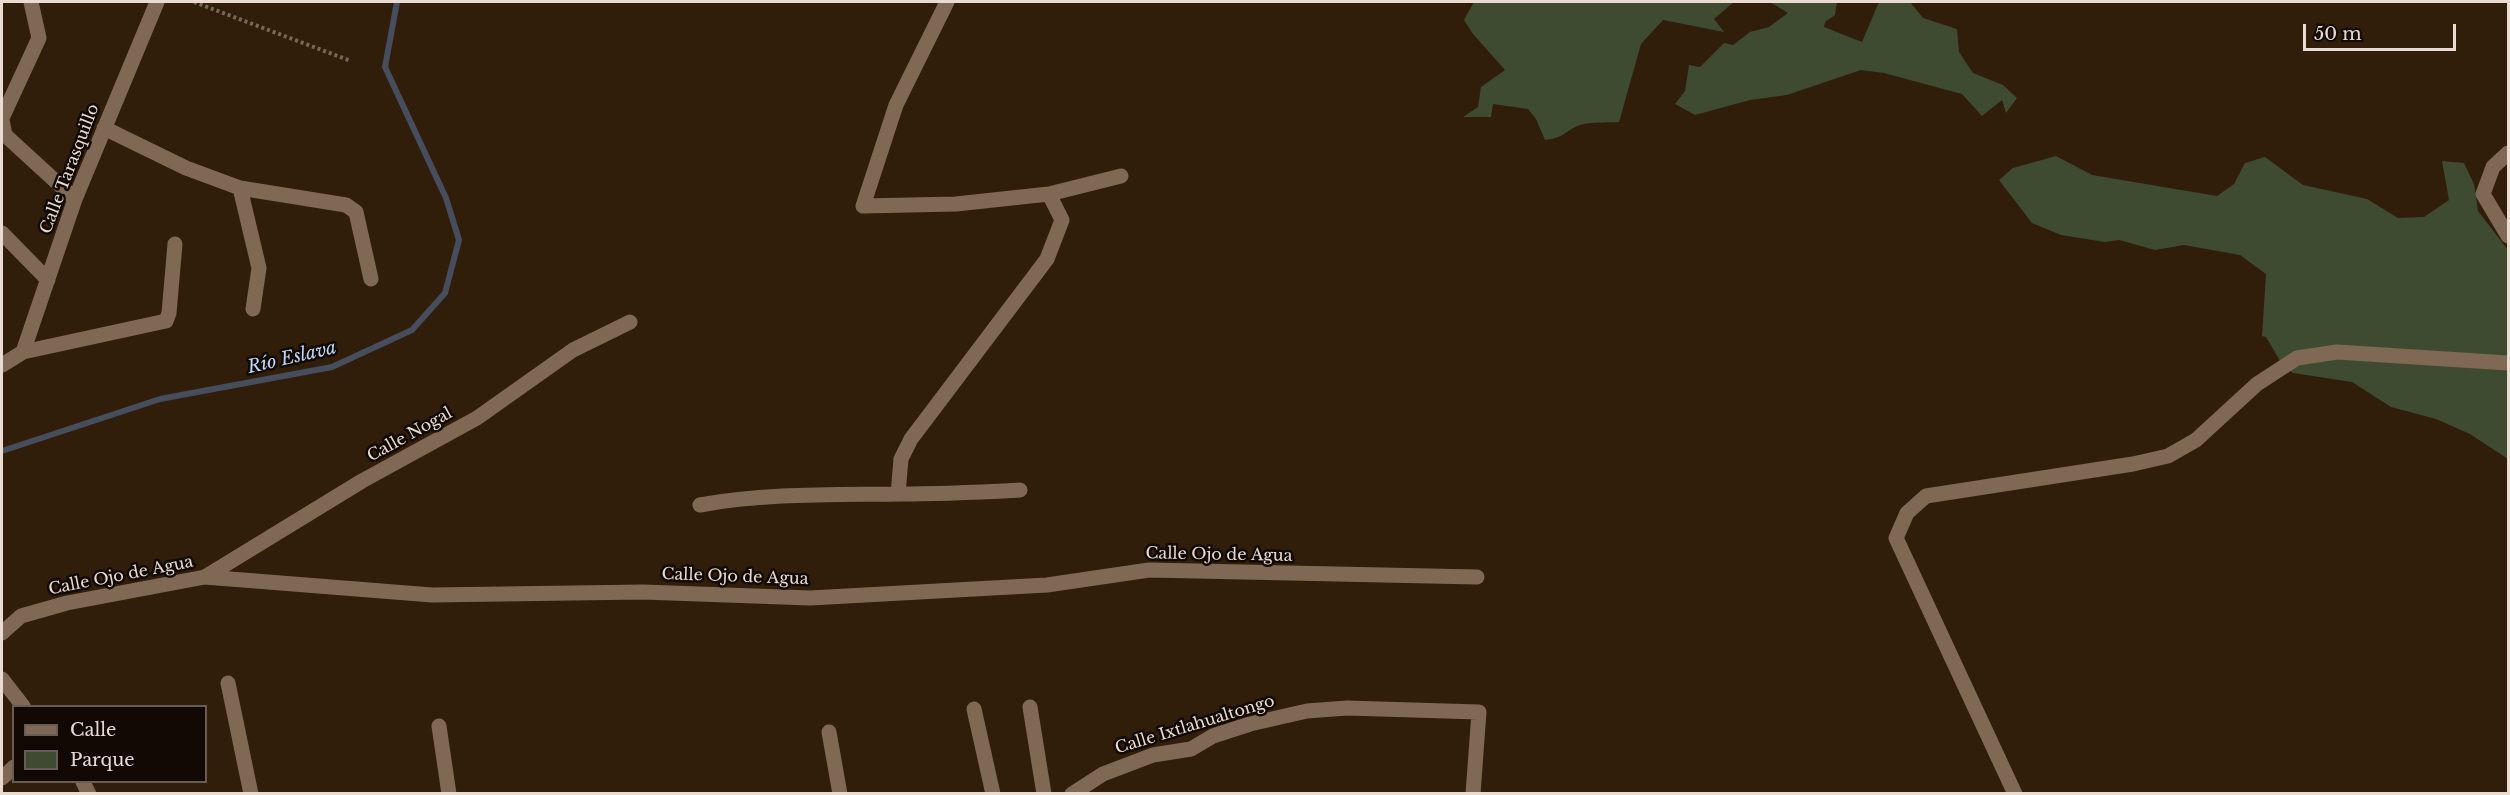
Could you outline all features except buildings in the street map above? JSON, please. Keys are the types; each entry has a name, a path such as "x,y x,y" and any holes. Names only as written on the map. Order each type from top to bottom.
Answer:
{"street":[{"path":"31,2 39,38 2,119 5,135 75,199"},
{"name":"Calle Tarasquillo","path":"23,351 75,199 157,2"},
{"path":"947,2 896,105 863,206 956,204 1049,194 1121,176"},
{"path":"104,128 186,168 240,188 346,206 356,212 371,279"},
{"path":"2508,153 2493,167 2483,194 2508,236"},
{"path":"240,188 259,268 253,309"},
{"path":"898,494 901,459 911,439 1047,259 1062,220 1049,194"},
{"path":"2,233 48,279"},
{"path":"2,365 23,351 165,321 169,314 175,244"},
{"name":"Calle Nogal","path":"205,578 362,481 477,418 573,350 630,322"},
{"path":"2015,794 1896,538 1907,513 1913,507 1926,496 2133,464 2168,456 2196,440 2257,384 2297,358 2337,352 2508,363"},
{"path":"700,505 739,498 849,493 898,494 1020,490"},
{"name":"Calle Ojo de Agua","path":"2,633 21,616 67,603 205,578 432,595 643,592 810,598 1047,585 1149,570 1477,577"},
{"path":"2,680 22,705"},
{"path":"228,683 251,794"},
{"path":"1030,707 1044,794"},
{"name":"Calle Ixtlahualtongo","path":"1072,794 1103,774 1153,755 1191,749 1213,736 1250,724 1307,711 1358,708 1479,712 1473,794"},
{"path":"974,709 993,794"},
{"path":"439,726 449,794"},
{"path":"828,732 840,794"}],"path":[{"path":"194,2 351,61"}],"green space":[{"path":"1474,2 1734,2 1714,19 1724,32 1663,20 1641,44 1619,122 1580,125 1559,137 1545,140 1536,119 1528,109 1493,104 1491,117 1463,117 1478,107 1481,87 1505,70 1473,34 1464,20"},
{"path":"1770,2 1837,2 1835,15 1825,22 1824,27 1862,42 1879,2 1910,2 1923,18 1957,29 1959,52 1973,73 2003,85 2017,98 2006,113 2002,100 1982,116 1962,94 1884,73 1861,70 1787,95 1750,100 1695,115 1675,104 1685,91 1689,65 1700,67 1724,43 1733,45 1750,32 1769,27 1788,13"},
{"path":"2056,156 2092,175 2217,196 2234,184 2245,163 2265,157 2303,185 2367,199 2398,218 2424,217 2449,200 2442,161 2464,163 2474,184 2478,211 2508,250 2508,459 2470,434 2436,419 2391,407 2352,382 2293,373 2283,366 2266,337 2262,336 2266,274 2240,255 2184,245 2155,250 2119,240 2105,242 2061,235 2032,223 1999,180 2013,168"}],"waterway":[{"name":"Río Eslava","path":"2,451 160,399 332,367 412,330 445,293 459,240 446,198 385,67 397,2"}]}
